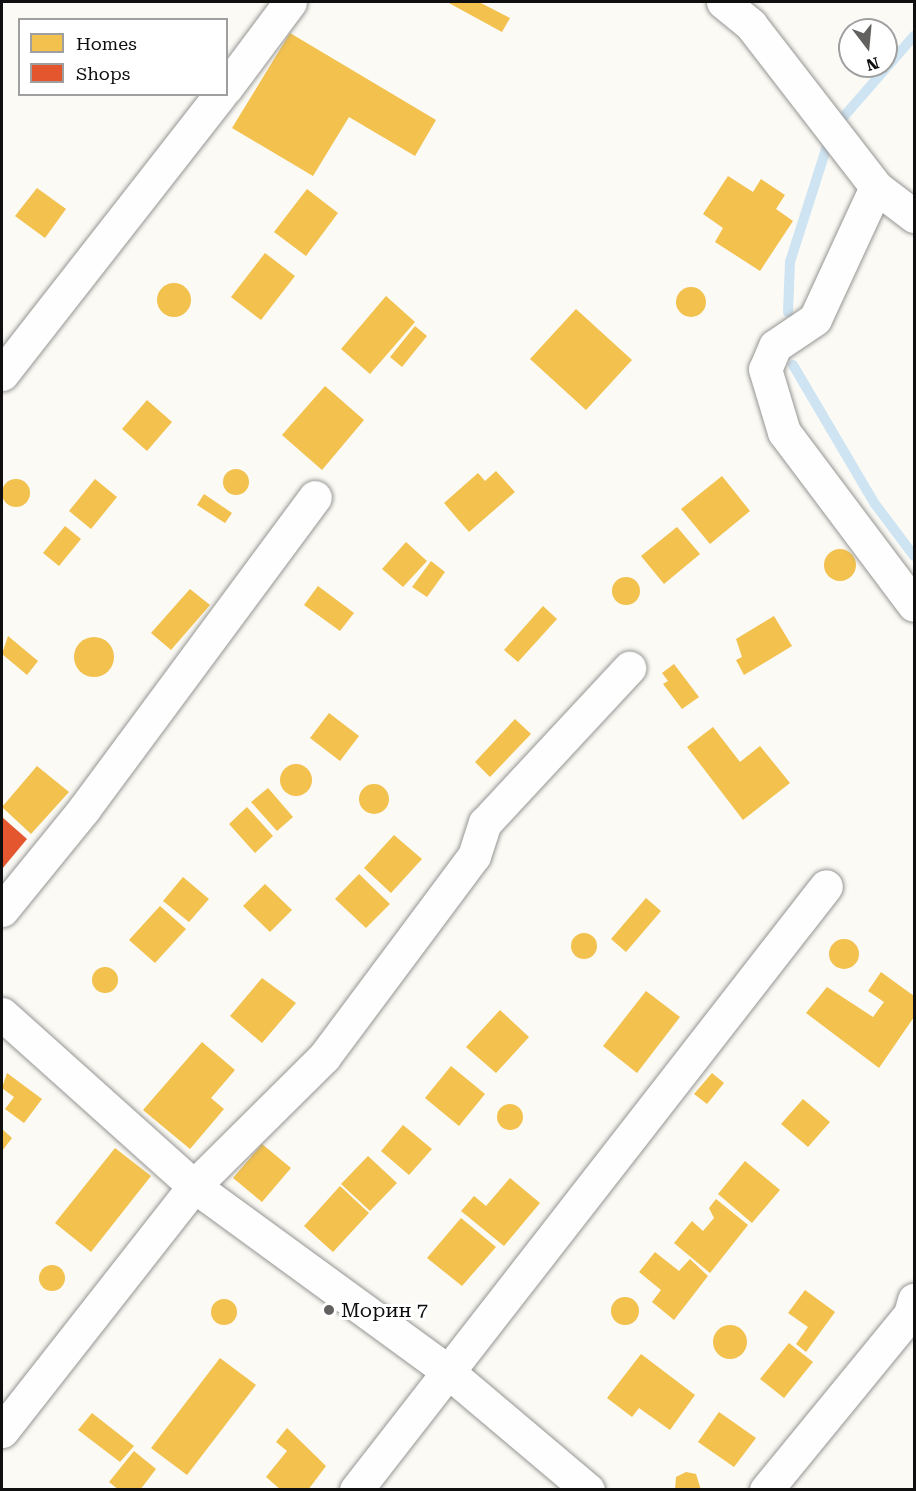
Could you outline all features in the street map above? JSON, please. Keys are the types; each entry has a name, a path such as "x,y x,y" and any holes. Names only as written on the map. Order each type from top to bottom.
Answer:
{"street":[{"path":"228,85 290,2"},
{"path":"723,2 751,25 876,187 915,216"},
{"path":"2,374 219,96"},
{"path":"876,187 815,320 776,346 765,369 784,432 915,605"},
{"path":"2,910 84,809 315,497"},
{"path":"2,1431 194,1186 324,1056 474,856 485,824 629,668"},
{"path":"356,1490 446,1370 826,886"},
{"path":"2,1014 194,1186 446,1370 588,1490"},
{"path":"766,1490 910,1314 915,1300"}],"building: Homes":[{"path":"447,2 479,2 510,18 502,32"},
{"path":"290,33 436,120 415,156 349,117 313,176 232,128"},
{"path":"728,176 753,192 761,179 785,195 776,209 793,221 760,271 715,242 723,228 703,214"},
{"path":"37,188 66,209 45,238 15,216"},
{"path":"307,189 338,213 306,256 274,232"},
{"path":"265,253 295,276 261,320 231,297"},
{"path":"174,283 186,288 191,300 186,312 174,317 162,312 157,300 162,288"},
{"path":"691,287 702,291 706,302 702,313 691,317 680,313 676,302 680,291"},
{"path":"386,296 415,322 370,374 341,349"},
{"path":"576,309 632,360 586,410 530,359"},
{"path":"415,326 427,336 402,367 390,357"},
{"path":"325,386 364,420 322,470 282,435"},
{"path":"147,400 172,422 147,451 122,429"},
{"path":"236,469 245,473 249,482 245,491 236,495 227,491 223,482 227,473"},
{"path":"496,471 515,492 469,532 444,503 478,473 485,481"},
{"path":"722,476 750,511 710,544 681,509"},
{"path":"16,479 26,483 30,493 26,503 16,507 6,503 2,493 6,483"},
{"path":"95,479 117,497 91,529 69,511"},
{"path":"204,494 232,513 225,523 197,505"},
{"path":"65,526 81,539 59,566 43,553"},
{"path":"677,527 700,554 664,584 641,556"},
{"path":"406,542 427,561 403,587 382,569"},
{"path":"840,549 852,553 856,565 852,577 840,581 828,577 824,565 828,553"},
{"path":"431,561 445,572 427,597 412,587"},
{"path":"626,577 636,581 640,591 636,601 626,605 616,601 612,591 616,581"},
{"path":"318,586 354,613 340,631 304,605"},
{"path":"190,589 210,605 171,650 151,633"},
{"path":"543,606 557,619 518,662 504,650"},
{"path":"774,616 792,646 744,675 736,660 742,657 736,639"},
{"path":"8,636 38,661 27,675 2,654"},
{"path":"94,637 102,638 108,643 113,649 113,665 108,671 102,676 94,677 86,676 80,671 75,665 74,657 75,649 80,643 86,638"},
{"path":"674,664 699,697 682,709 663,684 668,681 662,673"},
{"path":"329,713 359,736 340,761 310,738"},
{"path":"515,719 531,734 490,777 475,762"},
{"path":"713,727 740,762 760,746 790,783 743,820 687,747"},
{"path":"296,764 307,769 312,780 307,791 296,796 285,791 280,780 285,769"},
{"path":"37,766 69,792 31,834 2,807"},
{"path":"374,784 380,785 388,793 388,805 380,813 374,814 368,813 360,805 359,799 360,793 368,785"},
{"path":"268,788 293,817 277,831 251,802"},
{"path":"247,807 273,836 255,853 229,824"},
{"path":"394,835 422,859 391,893 364,868"},
{"path":"359,874 390,904 366,928 335,899"},
{"path":"183,877 209,899 189,922 163,901"},
{"path":"265,884 292,910 270,932 243,906"},
{"path":"646,898 661,911 626,952 611,939"},
{"path":"160,906 186,929 155,963 129,940"},
{"path":"584,933 593,937 597,946 593,955 584,959 575,955 571,946 575,937"},
{"path":"844,939 855,943 859,954 855,965 844,969 833,965 829,954 833,943"},
{"path":"105,967 114,971 118,980 114,989 105,993 96,989 92,980 96,971"},
{"path":"881,972 914,996 914,1017 879,1068 806,1013 827,987 873,1017 884,1002 868,991"},
{"path":"262,978 296,1003 262,1043 230,1016"},
{"path":"646,991 680,1017 637,1073 603,1046"},
{"path":"500,1010 529,1037 496,1073 466,1047"},
{"path":"202,1042 235,1070 211,1098 224,1109 190,1149 143,1110"},
{"path":"451,1066 485,1094 459,1126 425,1098"},
{"path":"7,1073 42,1099 24,1123 5,1109 14,1097 2,1088"},
{"path":"712,1073 724,1083 707,1104 694,1094"},
{"path":"803,1099 830,1122 808,1147 781,1124"},
{"path":"510,1104 519,1108 523,1117 519,1126 510,1130 501,1126 497,1117 501,1108"},
{"path":"403,1125 432,1149 409,1175 381,1151"},
{"path":"2,1129 12,1138 2,1151"},
{"path":"262,1144 291,1168 262,1202 233,1178"},
{"path":"115,1148 151,1176 91,1252 55,1223"},
{"path":"368,1156 397,1183 370,1211 341,1184"},
{"path":"745,1161 780,1190 752,1223 718,1194"},
{"path":"510,1178 540,1203 504,1246 461,1211 474,1196 486,1206"},
{"path":"340,1186 369,1213 333,1252 304,1226"},
{"path":"716,1199 748,1225 710,1273 674,1243 692,1221 703,1231 714,1218 709,1208"},
{"path":"461,1218 496,1247 462,1286 427,1258"},
{"path":"655,1252 679,1271 690,1259 708,1276 674,1320 652,1302 661,1290 639,1272"},
{"path":"52,1265 61,1269 65,1278 61,1287 52,1291 43,1287 39,1278 43,1269"},
{"path":"805,1290 835,1312 806,1352 796,1344 808,1327 788,1313"},
{"path":"625,1297 635,1301 639,1311 635,1321 625,1325 615,1321 611,1311 615,1301"},
{"path":"224,1299 233,1303 237,1312 233,1321 224,1325 215,1321 211,1312 215,1303"},
{"path":"730,1325 742,1330 747,1342 742,1354 730,1359 718,1354 713,1342 718,1330"},
{"path":"789,1343 813,1362 784,1398 760,1379"},
{"path":"641,1354 695,1395 670,1430 639,1408 632,1417 607,1398"},
{"path":"220,1358 256,1385 187,1475 151,1448"},
{"path":"719,1412 756,1438 734,1467 698,1442"},
{"path":"92,1413 134,1446 120,1462 78,1430"},
{"path":"287,1428 326,1466 308,1490 281,1490 266,1477 287,1451 276,1442"},
{"path":"134,1451 156,1469 140,1490 119,1490 109,1482"},
{"path":"686,1472 696,1474 701,1490 675,1490 676,1477"}],"building: Shops":[{"path":"2,817 27,839 2,869"}],"waterway":[{"path":"788,312 790,262 832,130 914,36"},
{"path":"793,365 875,504 914,556"}],"place":[{"name":"Морин 7","path":"329,1310"}]}
